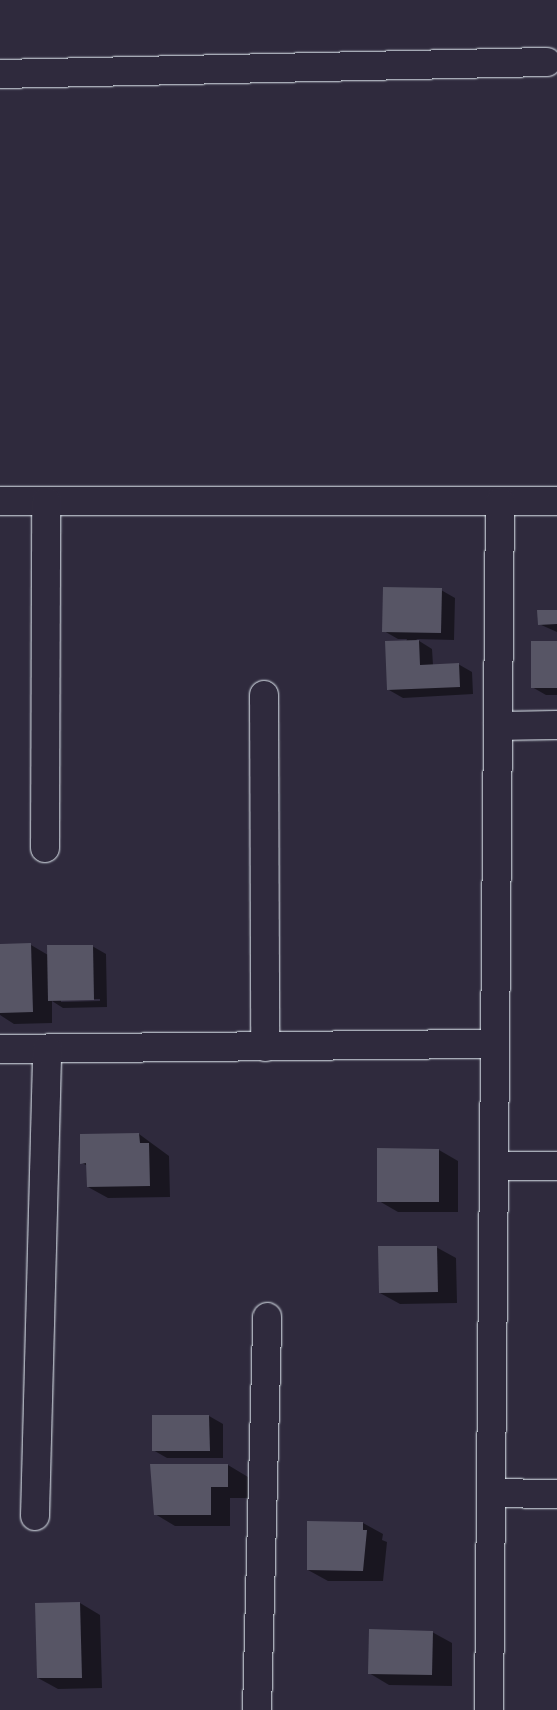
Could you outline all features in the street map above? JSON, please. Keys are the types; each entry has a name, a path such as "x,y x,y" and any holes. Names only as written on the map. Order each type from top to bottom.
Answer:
{"street":[{"path":"0,74 547,62"},
{"path":"0,501 557,501"},
{"path":"489,1710 500,501"},
{"path":"46,502 46,848"},
{"path":"264,695 265,1047"},
{"path":"498,726 557,725"},
{"path":"0,1049 495,1044"},
{"path":"35,1516 46,1049"},
{"path":"494,1166 557,1166"},
{"path":"257,1710 267,1317"},
{"path":"491,1494 557,1494"}],"building":[{"path":"383,587 442,588 441,633 382,632"},
{"path":"537,610 557,610 557,624 538,625"},
{"path":"419,640 420,665 459,663 460,687 387,690 385,641"},
{"path":"531,641 557,641 557,688 531,688"},
{"path":"31,943 33,1012 0,1013 0,944"},
{"path":"47,945 93,945 94,1000 48,1001"},
{"path":"139,1133 140,1143 149,1143 150,1186 87,1187 86,1163 80,1164 80,1134"},
{"path":"377,1148 439,1149 439,1202 377,1202"},
{"path":"378,1246 437,1246 438,1292 379,1293"},
{"path":"152,1415 209,1415 210,1451 152,1451"},
{"path":"150,1464 228,1464 228,1487 211,1487 211,1515 154,1515"},
{"path":"307,1521 363,1522 363,1530 367,1530 363,1571 307,1570"},
{"path":"80,1602 82,1678 37,1678 35,1603"},
{"path":"369,1629 433,1631 432,1675 368,1674"}]}
